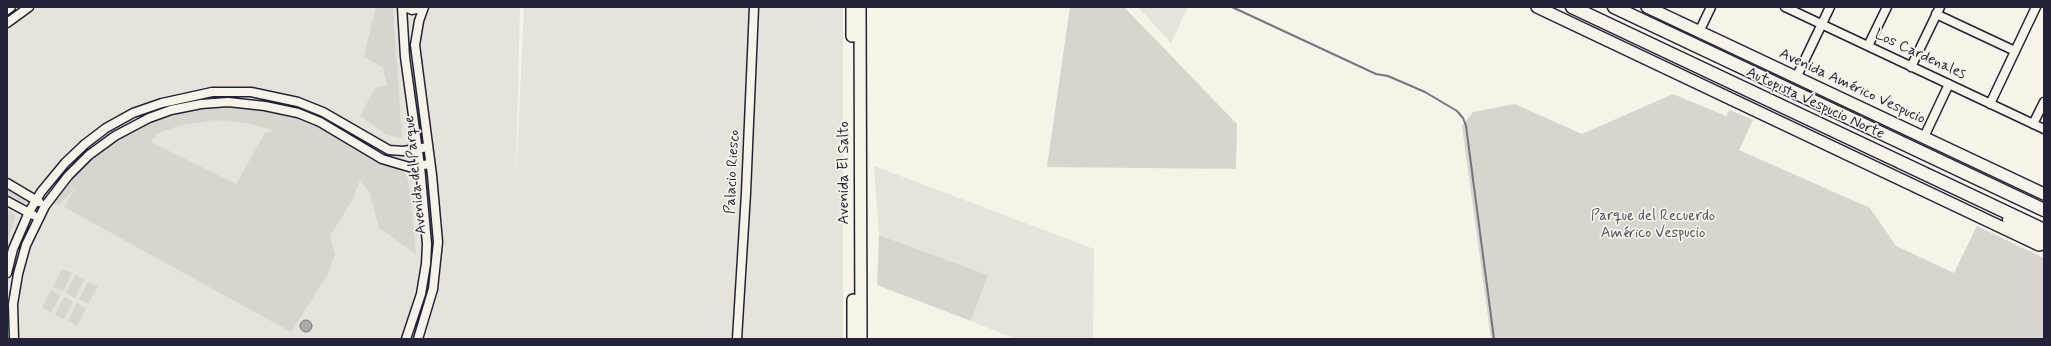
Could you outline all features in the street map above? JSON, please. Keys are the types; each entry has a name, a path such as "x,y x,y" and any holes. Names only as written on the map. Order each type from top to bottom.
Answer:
{"highway":[{"name":"Autopista Vespucio Norte","path":"1572,7 2044,230"},
{"name":"Autopista Vespucio Norte","path":"1619,9 2044,210"},
{"path":"1984,202 2044,244"}],"main road":[{"name":"Avenida El Salto","path":"852,7 853,339"},
{"name":"Avenida El Salto","path":"860,7 861,339"},
{"path":"1537,7 2044,247"},
{"name":"Avenida Américo Vespucio","path":"1647,7 2044,194"}],"street":[{"path":"7,10 11,7"},
{"path":"7,23 29,7"},
{"path":"404,7 412,10 424,7"},
{"name":"Avenida del Parque","path":"404,7 405,57 418,149 426,222 426,264 419,304 406,339"},
{"name":"Avenida del Parque","path":"418,339 433,289 438,255 437,226 415,45 419,21 424,7"},
{"name":"Palacio Riesco","path":"737,339 746,194 754,7"},
{"path":"1699,32 1711,7"},
{"name":"Los Cardenales","path":"1785,7 2044,129"},
{"path":"1796,78 1830,7"},
{"path":"1868,46 1887,7"},
{"path":"1990,104 2034,8"},
{"path":"1912,67 1938,11 2015,51"},
{"path":"1924,137 1949,84"},
{"path":"7,273 13,249 28,212 65,163 92,138 127,116 152,106 169,101 220,92 251,92 298,102 337,119 382,147 403,152 428,147"},
{"path":"273,107 279,103 277,97"},
{"path":"169,101 166,106 170,110"},
{"path":"294,112 291,106 298,102"},
{"path":"2033,124 2044,102"},
{"path":"14,339 13,304 18,274 26,245 45,206 68,176 89,155 115,136 155,115 170,110 201,104 246,103 273,107 294,112 329,126 377,157 409,167 430,164"},
{"path":"152,106 156,111 155,115"},
{"path":"7,183 45,206"},
{"path":"7,201 39,218"}],"shaded area":[{"path":"7,7 520,7 516,179 524,7 843,7 843,339 7,339"},
{"path":"1138,7 1188,7 1171,43"},
{"path":"874,166 1094,249 1093,339 1016,339 971,321 988,275 879,235"},
{"path":"308,320 311,321 311,331 304,332 301,331 300,324 301,321"}],"green space":[{"path":"376,7 391,7 393,9 402,138 387,135 360,116 375,88 387,85 383,68 364,56"},
{"path":"1070,7 1124,7 1237,124 1236,169 1047,167"},
{"name":"Parque del Recuerdo Américo Vespucio","path":"1673,94 1726,116 1730,110 1753,120 1739,150 1870,208 1896,246 1954,273 1977,226 2044,258 2044,339 1491,339 1462,126 1473,112 1515,104 1582,134"},
{"path":"234,106 278,110 316,123 398,167 408,177 416,254 379,228 370,193 360,180 352,201 330,236 335,254 328,274 291,332 64,207 76,187 59,205 52,203 71,179 93,158 120,137 150,122 181,112 207,107","holes":["214,120 245,123 273,130 265,133 236,184 151,142 156,134 178,126"]},
{"path":"7,188 25,199 26,203 22,204 7,195"},
{"path":"7,210 16,215 7,241"},
{"path":"879,235 988,275 971,321 877,285"},
{"path":"62,269 72,273 63,291 53,287"},
{"path":"75,275 84,280 75,298 66,293"},
{"path":"88,282 98,286 88,304 79,299"},
{"path":"51,290 61,295 51,312 42,308"},
{"path":"64,297 73,302 64,319 55,315"},
{"path":"77,303 86,308 77,326 68,321"}],"waterway":[{"path":"1232,7 1376,74 1388,76 1425,92 1457,111 1463,118 1466,126 1494,339"}]}
